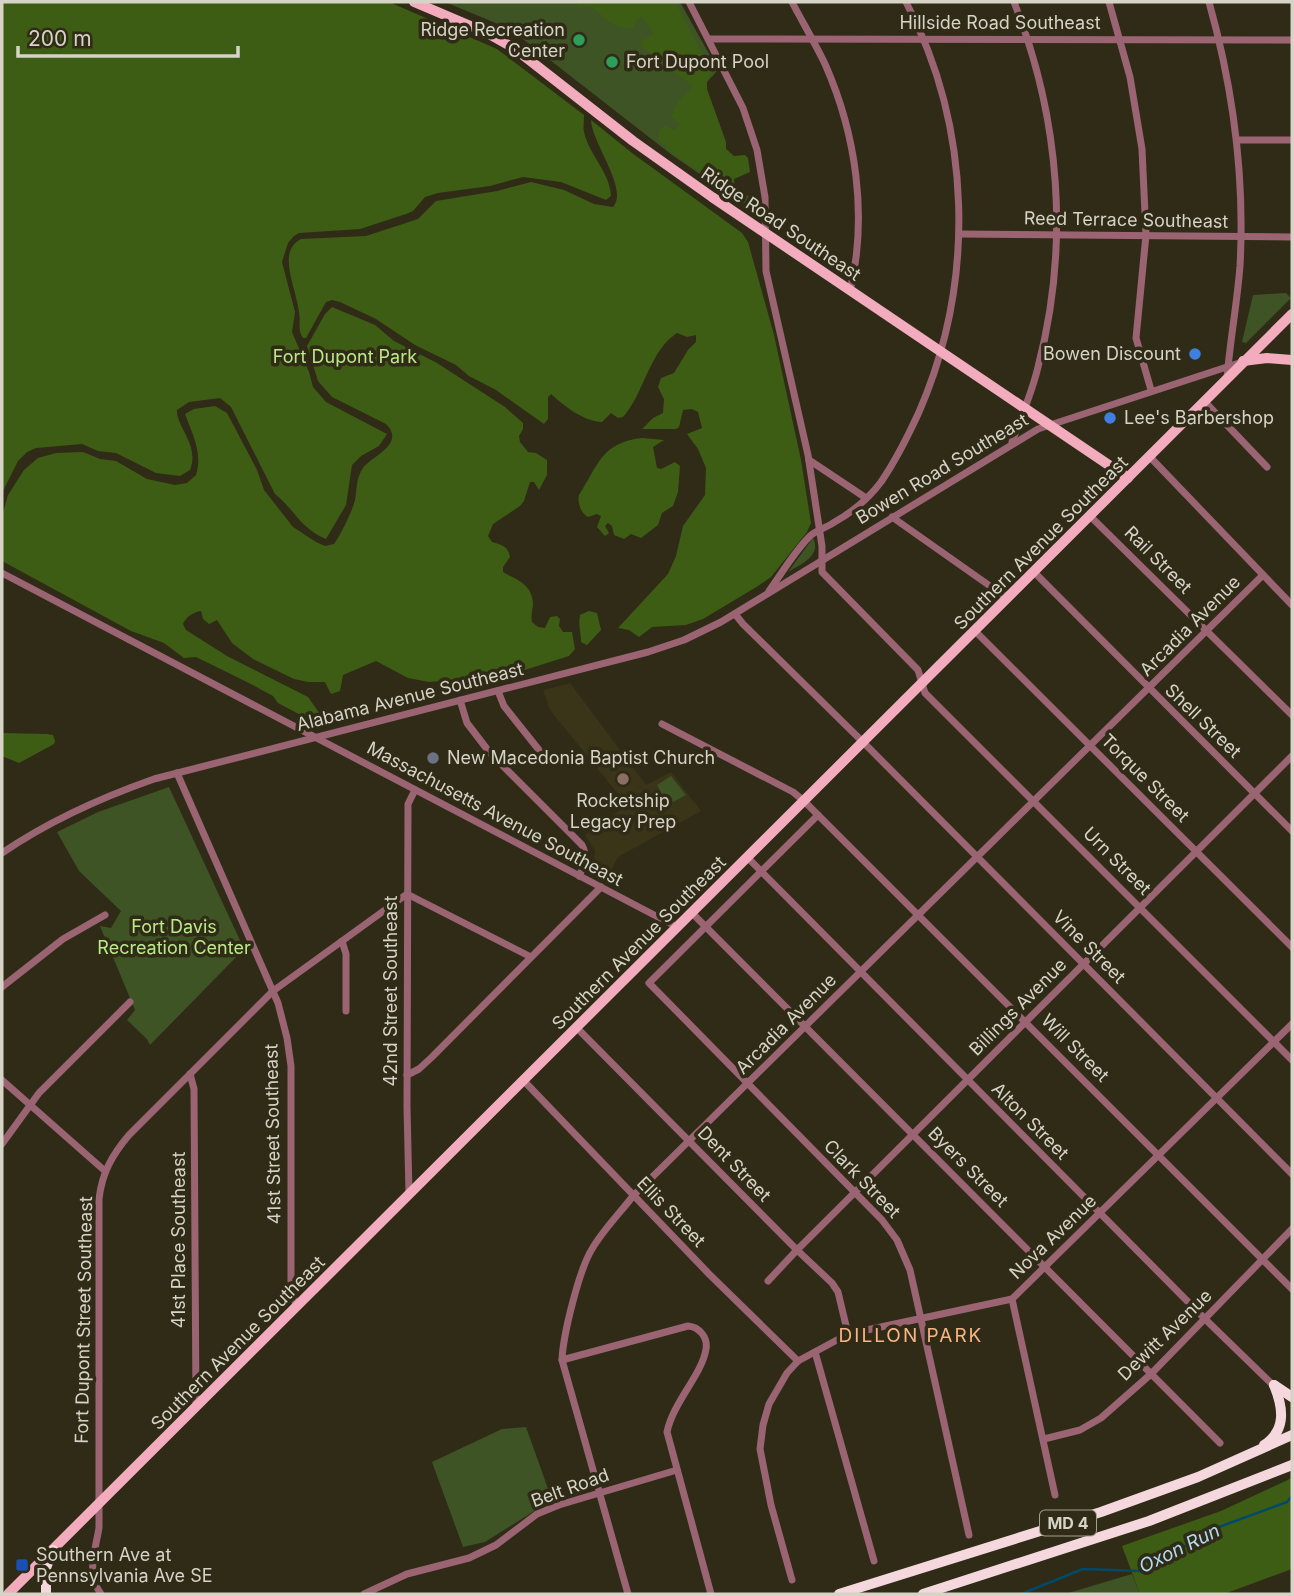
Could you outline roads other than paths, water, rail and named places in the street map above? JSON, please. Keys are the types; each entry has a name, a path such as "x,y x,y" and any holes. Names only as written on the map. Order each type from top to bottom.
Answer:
{"highway":[{"path":"1274,1385 1292,1397"},
{"path":"1243,1457 1269,1441 1279,1426 1282,1412 1274,1385"},
{"name":"MD 4","path":"839,1594 1101,1512 1198,1477 1292,1435"},
{"name":"MD 4","path":"923,1594 1149,1521 1292,1465"},
{"path":"46,1594 46,1568 53,1550"}],"main road":[{"name":"Ridge Road Southeast","path":"414,2 487,33 514,48 633,141 764,233 1128,478"},
{"name":"Southern Avenue Southeast","path":"8,1594 1292,313"},
{"path":"1243,362 1267,358 1292,360"}],"street":[{"path":"689,2 743,108 754,138 764,186 767,276 809,460 822,546 821,560"},
{"path":"792,2 835,89 853,158 858,230 850,291"},
{"path":"767,595 809,537 835,523 866,498 882,480 922,405 940,352 955,284 959,195 952,137 941,90 924,39 906,2"},
{"path":"1012,442 1039,364 1048,321 1057,234 1051,137 1042,89 1014,2"},
{"path":"1109,2 1121,39 1140,132 1146,235 1136,338 1152,390"},
{"path":"1209,2 1230,92 1237,139 1241,236 1236,309 1227,378"},
{"name":"Hillside Road Southeast","path":"709,39 1292,40"},
{"path":"1237,139 1292,140"},
{"name":"Reed Terrace Southeast","path":"959,233 1292,237"},
{"name":"Bowen Road Southeast","path":"821,560 1012,442 1048,425 1243,362"},
{"path":"1205,402 1267,467"},
{"path":"1150,457 1292,605"},
{"path":"809,460 866,498"},
{"name":"Rail Street","path":"1090,516 1292,715"},
{"path":"892,517 1007,598"},
{"name":"Alabama Avenue Southeast","path":"2,853 80,808 135,786 656,650 695,635 736,614 821,560"},
{"name":"Urn Street","path":"821,560 822,572 919,670 925,692 1292,1060"},
{"name":"Shell Street","path":"1034,572 1148,690 1292,831"},
{"name":"Massachusetts Avenue Southeast","path":"2,573 677,927"},
{"name":"Arcadia Avenue","path":"628,1594 562,1360 563,1344 588,1256 596,1242 634,1196 1264,575"},
{"name":"Vine Street","path":"736,614 1292,1174"},
{"name":"Torque Street","path":"975,631 1292,947"},
{"path":"498,691 504,706 539,751"},
{"path":"460,700 467,723 490,753 582,845 586,853 579,876"},
{"name":"Will Street","path":"663,724 804,801 1160,1154 1292,1289"},
{"name":"Billings Avenue","path":"768,1281 1292,755"},
{"name":"41st Street Southeast","path":"177,773 273,991 283,1020 291,1066 291,1293 298,1306"},
{"name":"42nd Street Southeast","path":"409,1194 408,804 415,790"},
{"path":"706,926 818,815"},
{"name":"Alton Street","path":"747,857 1292,1405"},
{"path":"407,1074 419,1069 432,1057 601,887"},
{"path":"407,894 531,957"},
{"name":"Fort Dupont Street Southeast","path":"99,1504 99,1199 105,1171 111,1159 129,1135 273,991 407,894"},
{"name":"Byers Street","path":"692,913 1220,1443"},
{"path":"2,987 63,939 105,915"},
{"name":"Clark Street","path":"706,926 649,983 855,1192 897,1240 910,1270 969,1535"},
{"path":"342,941 346,954 346,1012"},
{"path":"2,1144 30,1105 130,1002"},
{"name":"Nova Avenue","path":"792,1580 771,1505 760,1449 762,1425 769,1404 787,1373 798,1361 848,1334 1012,1299 1292,1024"},
{"name":"Dent Street","path":"577,1028 832,1283 838,1292 848,1334"},
{"name":"41st Place Southeast","path":"190,1074 194,1089 196,1407"},
{"path":"2,1080 105,1171"},
{"name":"Ellis Street","path":"524,1081 798,1361"},
{"name":"Dewitt Avenue","path":"1044,1439 1080,1430 1094,1423 1151,1374 1292,1229"},
{"path":"1012,1299 1055,1495"},
{"path":"562,1360 688,1326 695,1327 703,1334 707,1347 703,1358 670,1418 667,1432 711,1594"},
{"path":"815,1352 874,1561"},
{"name":"Belt Road","path":"364,1594 407,1574 478,1554 496,1545 537,1514 677,1470"},
{"path":"99,1504 99,1528 92,1569 93,1581 101,1594"}],"waterway":[{"name":"Oxon Run","path":"1021,1594 1083,1569 1140,1571 1219,1527 1287,1502 1292,1496"}],"place":[{"name":"Ridge Recreation Center","path":"579,40"},
{"name":"Fort Dupont Pool","path":"612,62"},
{"name":"Bowen Discount","path":"1195,354"},
{"name":"Lee's Barbershop","path":"1110,418"},
{"name":"New Macedonia Baptist Church","path":"433,758"},
{"name":"Rocketship Legacy Prep","path":"623,779"},
{"name":"Southern Ave at Pennsylvania Ave SE","path":"22,1565"}],"district":[{"name":"DILLON PARK","path":"911,1335"}],"park label":[{"name":"Fort Dupont Park","path":"345,357"},
{"name":"Fort Davis Recreation Center","path":"174,937"}]}
